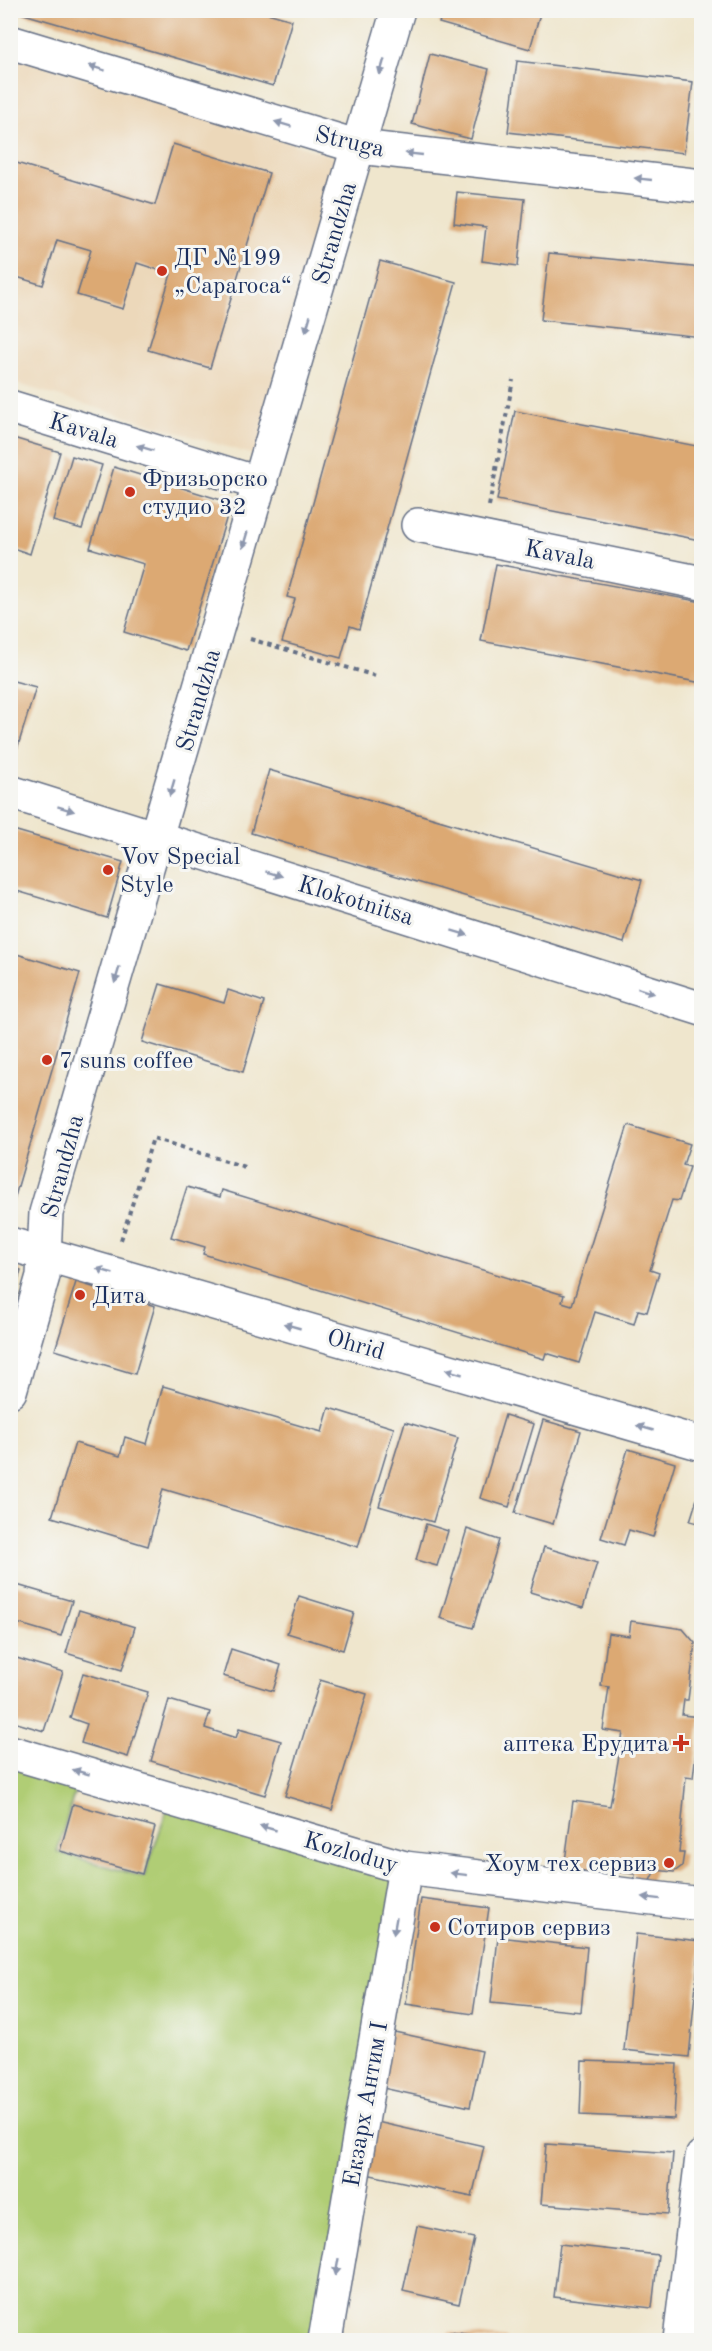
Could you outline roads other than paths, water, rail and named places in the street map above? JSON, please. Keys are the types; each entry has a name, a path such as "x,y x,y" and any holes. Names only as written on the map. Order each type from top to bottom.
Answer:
{"street":[{"name":"Strandzha","path":"10,1391 43,1276 46,1213 219,630 398,10"},
{"name":"Struga","path":"10,42 359,147 702,186"},
{"name":"Kavala","path":"10,407 261,484"},
{"name":"Kavala","path":"418,525 702,583"},
{"name":"Klokotnitsa","path":"10,792 702,1009"},
{"name":"Ohrid","path":"10,1244 702,1444"},
{"name":"Kozloduy","path":"10,1752 405,1868 702,1904"},
{"name":"Екзарх Антим I","path":"325,2340 405,1868"},
{"path":"681,2340 702,2157"}],"place":[{"name":"ДГ №199 „Сарагоса“","path":"162,271"},
{"name":"Фризьорско студио 32","path":"130,492"},
{"name":"Vov Special Style","path":"108,870"},
{"name":"7 suns coffee","path":"47,1060"},
{"name":"Дита","path":"80,1295"},
{"name":"аптека Ерудита","path":"681,1743"},
{"name":"Хоум тех сервиз","path":"669,1863"},
{"name":"Сотиров сервиз","path":"435,1927"}]}
